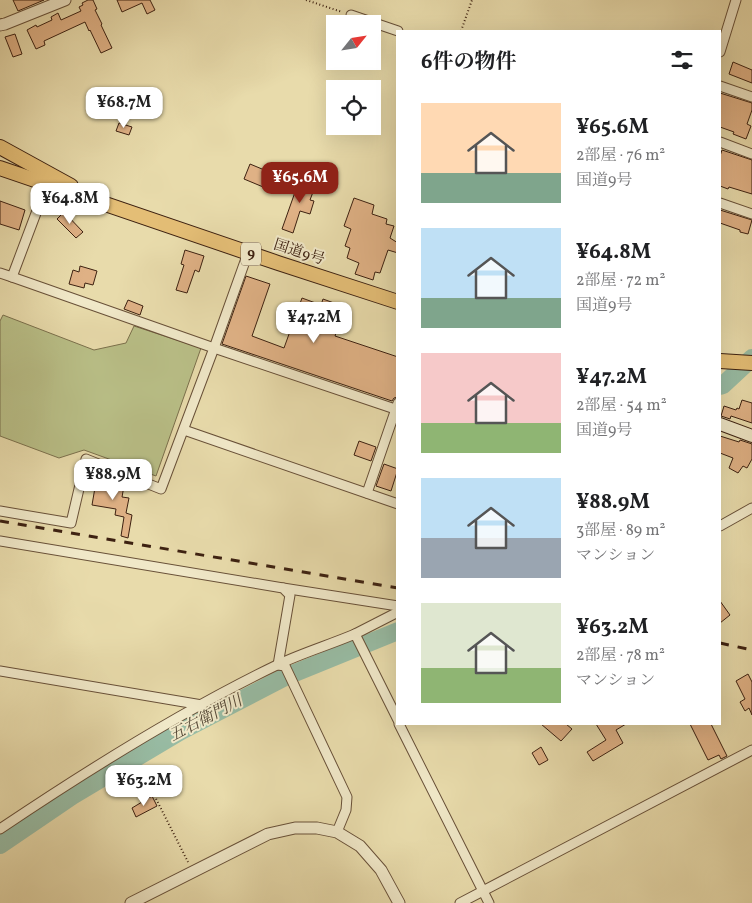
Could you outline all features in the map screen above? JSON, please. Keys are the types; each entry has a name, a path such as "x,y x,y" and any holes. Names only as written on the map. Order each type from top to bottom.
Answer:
{"highway":[{"name":"国道9号","path":"0,147 105,204"},
{"name":"国道9号","path":"0,168 396,301"},
{"path":"723,361 752,363"}],"main road":[{"path":"721,424 752,436"}],"street":[{"path":"0,25 50,3 65,0"},
{"path":"721,49 736,0"},
{"path":"381,25 396,30"},
{"path":"721,86 752,97"},
{"path":"721,142 752,154"},
{"path":"12,277 47,184"},
{"path":"721,202 752,214"},
{"path":"0,511 71,523 86,459 160,490 184,430 248,253"},
{"path":"0,273 214,348 396,407"},
{"path":"367,494 396,410"},
{"path":"184,430 396,503"},
{"path":"721,525 752,508"},
{"path":"0,541 396,606"},
{"path":"278,665 290,595 283,588"},
{"path":"0,829 139,740 202,705 278,665 355,634 396,613"},
{"path":"355,634 396,716"},
{"path":"278,665 285,666 347,797 346,810 337,832"},
{"path":"0,671 202,705"},
{"path":"400,725 489,903"},
{"path":"460,903 752,750"},
{"path":"131,903 268,834 295,828 317,828 337,832 360,846 381,870 399,903"}],"path":[{"path":"306,0 351,15"},
{"path":"461,30 472,0"},
{"path":"145,777 194,872"}],"green space":[{"path":"3,315 94,350 126,343 134,326 201,348 156,476 84,450 59,458 0,436 0,321"}],"building":[{"path":"13,0 44,0 18,11"},
{"path":"88,0 93,0 97,9 95,10 112,48 101,53 85,22 44,41 45,45 36,49 27,30 52,20 51,17 58,13 61,20 81,11 79,7"},
{"path":"117,0 150,0 155,10 147,14 142,3 122,12"},
{"path":"15,34 22,54 13,57 5,37"},
{"path":"733,62 752,70 752,83 729,74"},
{"path":"721,93 752,103 752,110 747,124 751,126 746,139 733,134 734,132 721,127"},
{"path":"119,123 132,127 129,135 116,131"},
{"path":"722,150 752,160 752,194 721,186"},
{"path":"250,164 274,174 268,189 244,179"},
{"path":"300,178 316,184 310,200 314,201 310,214 300,211 293,233 282,229"},
{"path":"354,198 374,205 372,214 387,219 386,224 394,226 390,238 396,242 396,252 388,250 380,273 375,272 373,280 355,274 359,263 347,258 350,248 345,246 351,229 344,226"},
{"path":"0,201 25,210 19,230 0,224"},
{"path":"721,210 752,220 748,234 740,232 740,230 721,223"},
{"path":"64,212 83,232 76,238 57,219"},
{"path":"185,250 204,256 199,272 195,270 187,293 176,290 184,265 181,264"},
{"path":"80,266 97,271 93,285 85,283 84,288 69,284 73,270 79,272"},
{"path":"246,276 270,284 252,336 284,348 302,298 321,305 323,299 345,307 335,336 396,356 396,398 392,401 222,344"},
{"path":"128,300 143,306 140,315 124,309"},
{"path":"742,400 752,403 752,423 731,416 730,419 721,416 724,406 736,410 737,408 739,409"},
{"path":"721,436 752,444 752,459 747,468 743,466 738,473 729,468 733,458 721,453"},
{"path":"359,441 376,447 371,461 354,455"},
{"path":"384,464 396,468 396,475 391,491 376,486"},
{"path":"97,476 108,478 107,483 124,486 122,497 129,498 126,513 132,515 128,538 121,536 124,517 115,515 116,509 92,505"},
{"path":"721,602 730,615 721,622"},
{"path":"748,674 752,682 752,715 749,708 745,711 740,702 745,699 736,681"},
{"path":"542,725 567,725 572,729 561,741"},
{"path":"597,725 624,725 616,730 623,743 593,761 587,752 606,740"},
{"path":"690,725 712,725 727,756 721,759 719,755 708,760"},
{"path":"541,747 548,760 539,765 532,753"},
{"path":"152,796 157,806 136,817 132,808"}],"waterway":[{"name":"五右衛門川","path":"721,386 752,358"},
{"name":"五右衛門川","path":"0,845 72,796 181,731 285,677 396,632"}],"railway":[{"path":"0,521 396,588"},
{"path":"721,643 752,650"}]}
